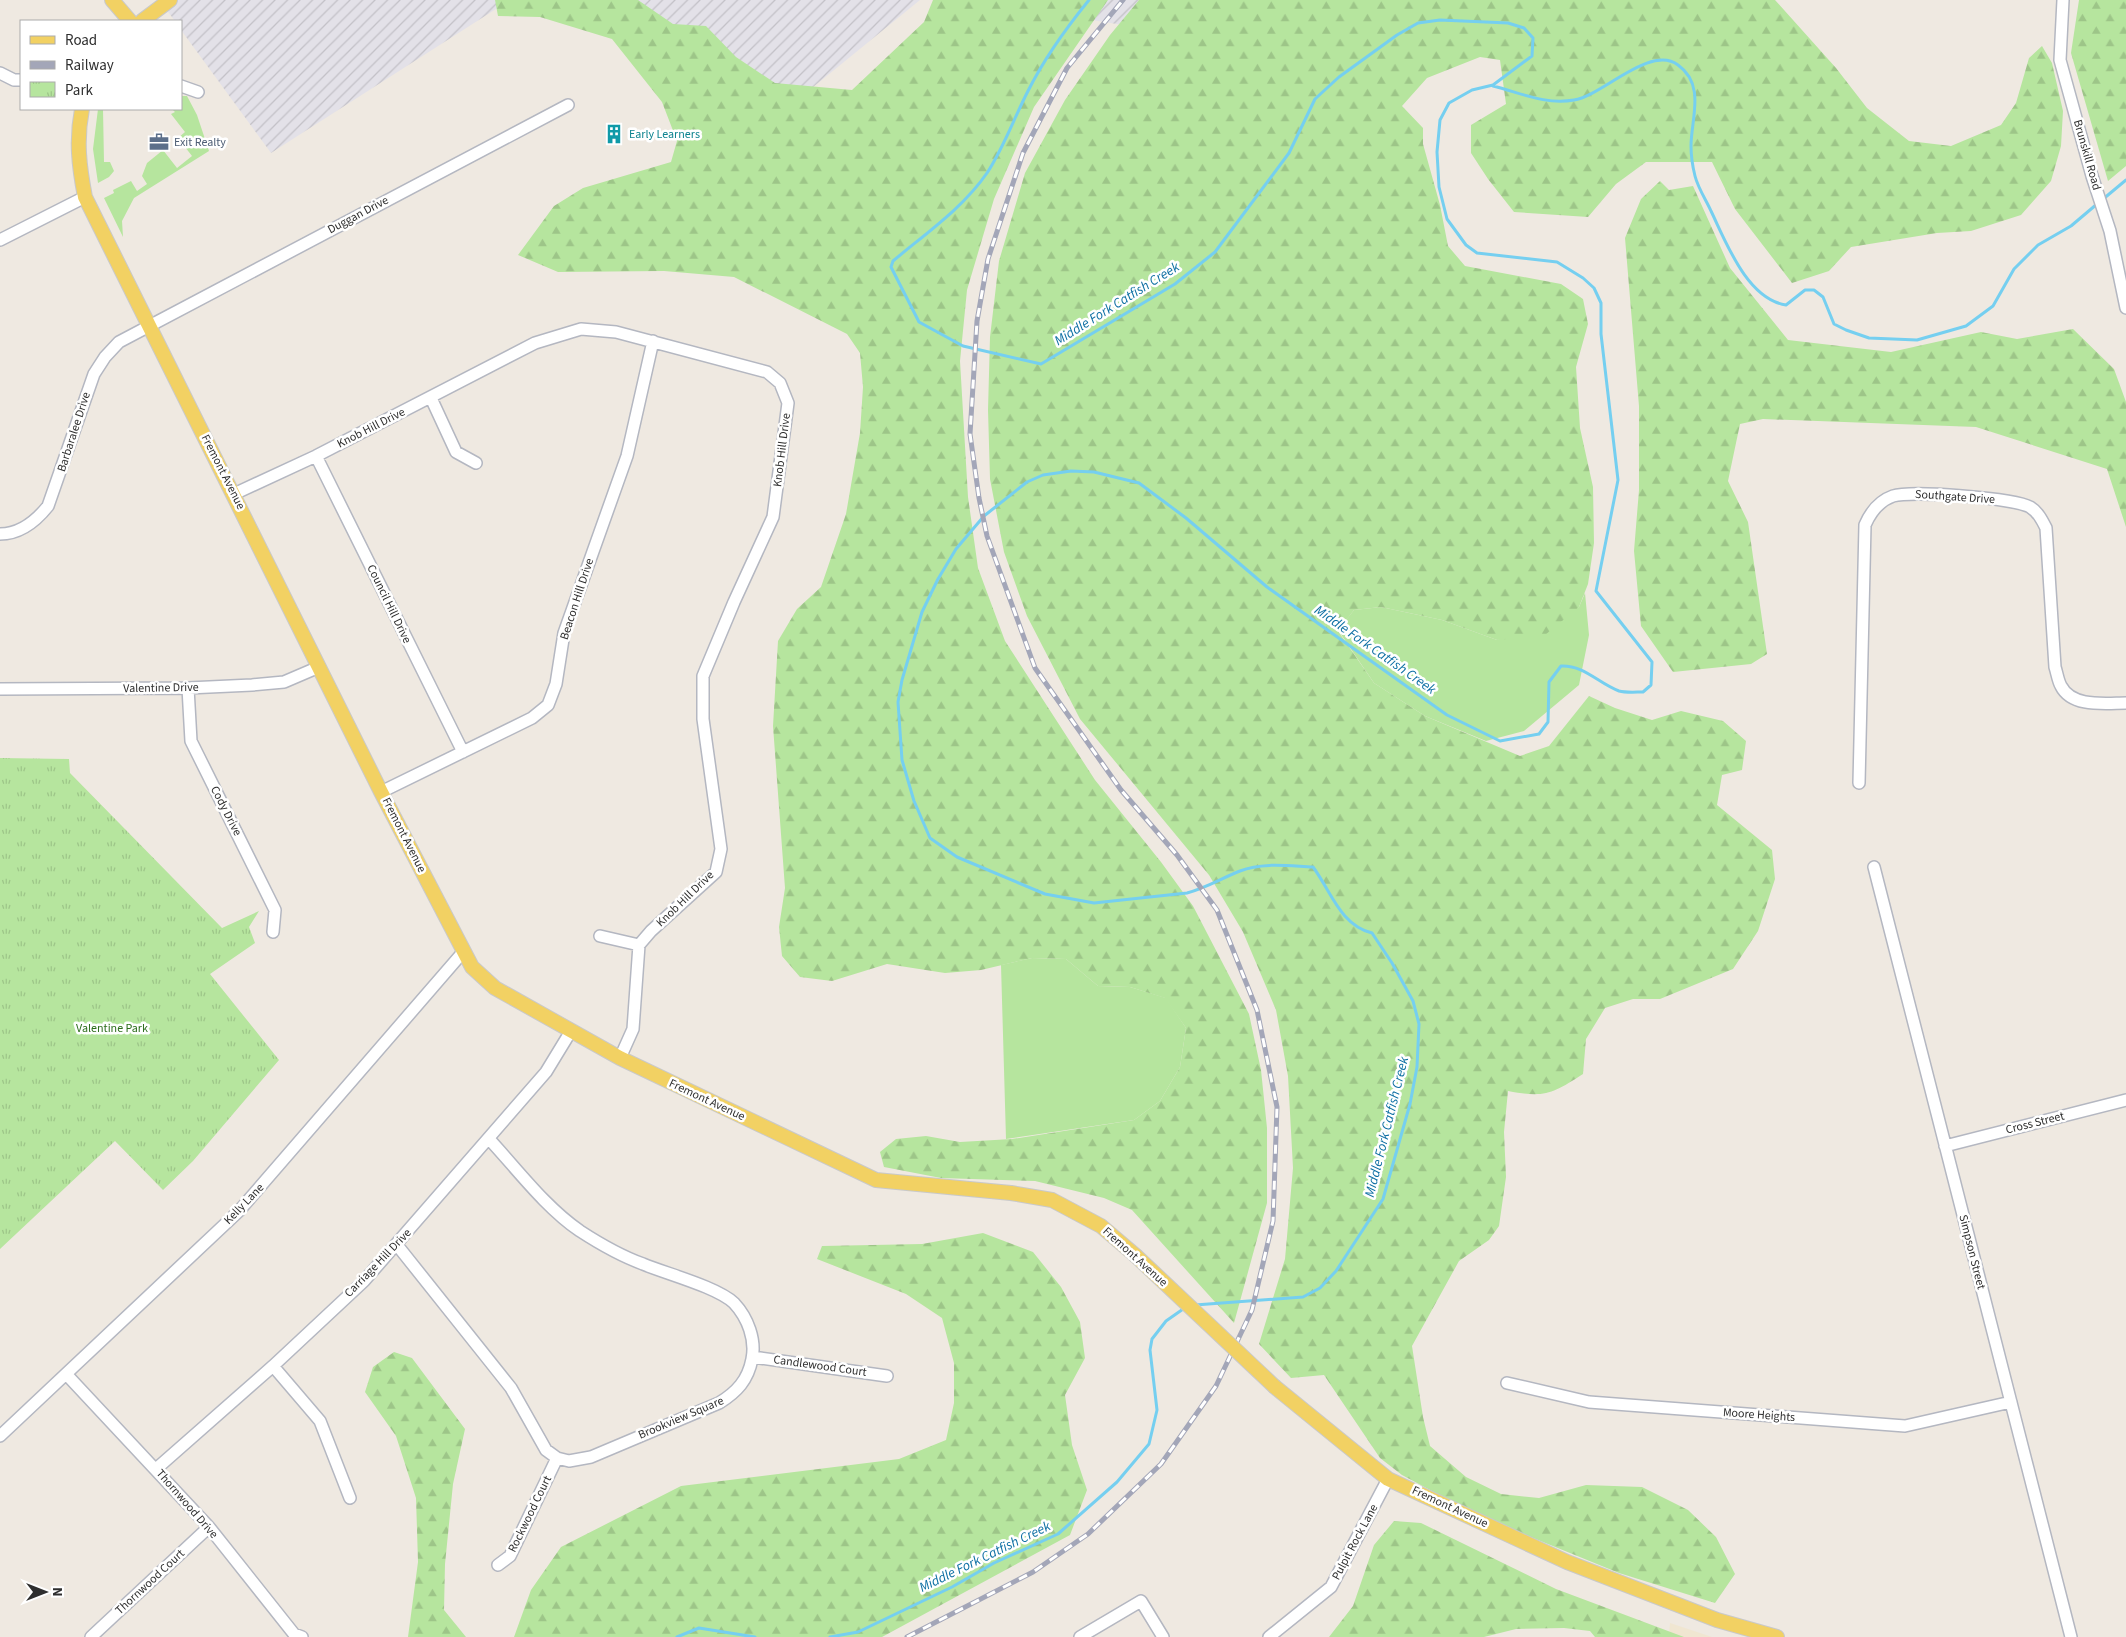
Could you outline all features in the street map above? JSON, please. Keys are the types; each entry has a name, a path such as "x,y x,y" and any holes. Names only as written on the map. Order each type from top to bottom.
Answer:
{"main road":[{"path":"112,0 129,20"},
{"path":"143,20 170,0"},
{"name":"Fremont Avenue","path":"82,110 77,145 85,197 381,792 472,967 495,988 620,1058 876,1180 1011,1193 1052,1200 1101,1226 1135,1255 1275,1387 1388,1479 1567,1562 1717,1620 1777,1637"}],"street":[{"name":"Brunskill Road","path":"2063,0 2060,60 2092,176 2110,231 2126,308"},
{"path":"0,73 14,80 20,80"},
{"path":"182,86 198,92"},
{"name":"Duggan Drive","path":"148,325 568,105"},
{"path":"0,240 85,197"},
{"name":"Barbaralee Drive","path":"0,534 10,534 26,526 39,517 48,506 94,374 104,357 119,342 148,325"},
{"name":"Knob Hill Drive","path":"234,494 316,456 535,343 581,329 616,332 653,341 767,372 780,383 788,403 773,517 703,676 703,719 721,849 716,872 651,931 639,946"},
{"name":"Beacon Hill Drive","path":"381,792 532,718 548,704 556,684 564,633 627,456 653,341"},
{"path":"431,398 456,452 476,463"},
{"name":"Council Hill Drive","path":"316,456 463,752"},
{"name":"Southgate Drive","path":"1859,783 1865,525 1870,513 1880,503 1894,496 1912,493 2000,500 2030,507 2040,517 2046,528 2055,667 2061,687 2072,697 2085,702 2126,703"},
{"name":"Valentine Drive","path":"0,689 188,688 284,682 319,667"},
{"name":"Cody Drive","path":"188,688 191,741 275,910 273,932"},
{"name":"Simpson Street","path":"1874,867 2071,1637"},
{"path":"600,936 639,946 633,1029 620,1058"},
{"name":"Kelly Lane","path":"0,1436 67,1375 256,1193 464,951"},
{"name":"Carriage Hill Drive","path":"156,1469 273,1366 364,1281 546,1072 571,1031"},
{"name":"Cross Street","path":"1945,1146 2126,1100"},
{"name":"Brookview Square","path":"488,1139 559,1214 577,1229 615,1252 713,1290 734,1303 750,1330 753,1357 744,1381 738,1390 719,1403 591,1457 569,1461 557,1458"},
{"path":"397,1245 497,1369 522,1405 537,1438 546,1450 557,1458"},
{"name":"Candlewood Court","path":"753,1357 887,1376"},
{"path":"273,1366 320,1420 350,1498"},
{"name":"Thornwood Drive","path":"67,1375 209,1527 294,1634 302,1637"},
{"name":"Moore Heights","path":"1506,1383 1590,1402 1905,1426 2011,1402"},
{"name":"Rockwood Court","path":"498,1565 510,1556 557,1458"},
{"name":"Pulpit Rock Lane","path":"1269,1637 1331,1587 1388,1479"},
{"name":"Thornwood Court","path":"91,1637 209,1527"},
{"path":"1080,1637 1141,1602 1163,1637"}],"shaded area":[{"path":"159,0 510,0 271,153 182,31 182,20 174,20"},
{"path":"595,0 920,0 726,158"},
{"path":"967,0 1145,0 1123,25"},
{"path":"1670,1623 1712,1637 1669,1637"}],"green space":[{"path":"495,0 638,0 673,24 706,26 736,57 775,83 852,90 924,22 933,0 1108,0 1034,107 994,199 967,290 960,361 968,497 978,568 1005,641 1095,780 1161,862 1193,906 1249,1014 1261,1070 1267,1128 1267,1203 1234,1323 1132,1210 1104,1198 1035,1181 941,1178 884,1167 880,1152 896,1139 926,1136 960,1142 1012,1139 1134,1120 1160,1101 1180,1067 1186,1028 1165,998 1130,987 1098,986 1066,959 1032,958 981,970 945,973 887,964 832,981 800,977 782,956 779,927 785,888 773,726 778,641 797,609 821,587 846,514 860,433 863,387 860,353 847,334 734,277 664,271 558,272 518,255 554,206 583,188 671,162 677,141 662,102 612,39 540,17 498,16"},
{"path":"1139,0 1775,0 1836,68 1867,108 1909,141 1951,146 2001,125 2016,103 2029,58 2042,46 2052,63 2063,111 2061,146 2051,181 2021,215 1971,231 1937,233 1851,247 1829,271 1792,283 1735,209 1712,162 1646,162 1616,184 1588,217 1514,212 1488,179 1471,153 1471,125 1506,104 1500,60 1480,57 1427,78 1402,106 1423,128 1423,144 1440,205 1448,246 1465,266 1561,284 1583,299 1588,324 1576,367 1580,428 1593,487 1594,543 1588,584 1579,607 1545,635 1497,640 1442,620 1381,607 1354,610 1338,631 1374,683 1425,716 1520,756 1549,746 1589,696 1615,708 1652,720 1681,711 1723,721 1746,741 1742,770 1722,775 1717,805 1772,850 1775,879 1758,931 1733,969 1660,999 1633,999 1605,1008 1586,1039 1583,1074 1548,1093 1531,1094 1508,1091 1504,1132 1506,1177 1499,1226 1489,1240 1459,1261 1412,1346 1423,1417 1430,1446 1466,1477 1501,1494 1539,1498 1586,1485 1642,1487 1688,1510 1716,1537 1735,1574 1715,1603 1619,1573 1477,1515 1402,1475 1380,1458 1324,1375 1291,1378 1259,1344 1285,1259 1293,1168 1288,1076 1276,1010 1243,932 1209,875 1080,719 1027,616 1004,552 990,479 988,410 990,337 999,261 1025,173 1065,100 1110,35"},
{"path":"2079,0 2126,0 2126,166 2108,181 2071,53"},
{"path":"182,96 187,96 197,115 209,151 134,198 122,221 123,237 104,198 114,193 113,190 131,181 137,191 147,184 142,176 147,163 163,150 177,168 192,156 178,138 185,132 171,114 175,112 173,110 182,110"},
{"path":"98,110 103,110 104,162 110,162 114,171 109,177 98,183 93,149"},
{"path":"1660,181 1669,190 1693,186 1730,268 1788,340 1891,352 1981,332 2017,339 2073,329 2114,369 2126,402 2126,527 2107,469 1976,427 1763,419 1740,424 1728,481 1748,522 1767,654 1751,664 1673,672 1641,626 1634,551 1639,490 1639,406 1625,238 1641,199"},
{"path":"1585,593 1589,635 1579,685 1524,731 1486,741 1425,716 1374,683 1338,630 1354,610 1381,607 1442,620 1497,640 1579,607"},
{"name":"Valentine Park","path":"0,758 69,759 70,773 222,928 259,911 249,927 255,943 210,974 279,1060 193,1161 163,1190 115,1141 0,1249"},
{"path":"1032,958 1066,959 1098,986 1130,987 1166,998 1186,1028 1180,1067 1160,1101 1134,1120 1006,1139 1001,965"},
{"path":"983,1233 1033,1252 1061,1287 1080,1322 1085,1358 1065,1395 1072,1445 1087,1490 1070,1535 882,1637 514,1637 531,1590 561,1547 681,1486 899,1459 946,1440 954,1403 954,1363 942,1318 906,1294 817,1259 822,1246 922,1244"},
{"path":"394,1352 412,1358 465,1429 453,1484 445,1564 444,1610 466,1637 408,1637 418,1562 416,1498 396,1436 365,1392 373,1367"},
{"path":"1394,1521 1421,1523 1556,1589 1684,1637 1595,1637 1590,1631 1564,1628 1516,1629 1484,1637 1329,1637 1353,1606 1374,1545"}],"waterway":[{"name":"Middle Fork Catfish Creek","path":"1089,0 1064,32 1041,67 999,153 987,173 967,198 893,261 891,267 919,322 963,346 1041,364 1175,284 1215,252 1289,153 1315,99 1339,77 1397,35 1418,23 1440,20 1508,23 1524,28 1533,38 1532,56 1493,85 1472,90 1449,103 1440,120 1437,152 1439,187 1447,219 1466,245 1477,253 1557,262 1583,278 1594,288 1601,303 1601,334 1618,480 1596,591 1652,662 1651,685 1643,692 1619,691 1584,671 1569,666 1561,666 1549,682 1548,722 1539,734 1500,741 1447,715 1267,587 1186,518 1139,483 1094,472 1071,471 1043,475 1027,482 984,516 956,549 938,579 922,612 902,680 898,702 902,760 914,801 930,838 957,857 1045,894 1094,903 1187,893 1240,871 1258,866 1313,867 1344,915 1361,929 1372,933 1392,963 1413,1001 1419,1024 1417,1067 1410,1104 1383,1199 1336,1271 1320,1288 1303,1297 1195,1305"},
{"path":"1493,86 1543,100 1574,100 1598,90 1640,66 1654,61 1667,60 1678,65 1687,73 1692,82 1694,92 1695,103 1691,146 1696,180 1731,253 1749,281 1772,301 1786,305 1805,290 1814,290 1823,297 1834,324 1869,338 1917,340 1966,326 1993,306 2014,269 2038,245 2071,226 2097,204"},
{"path":"2102,200 2126,180"},
{"name":"Middle Fork Catfish Creek","path":"830,1637 858,1632 952,1587 994,1563 1058,1534 1117,1482 1149,1444 1157,1410 1150,1350 1152,1339 1166,1321 1186,1307"},
{"name":"Middle Fork Catfish Creek","path":"677,1637 699,1628 755,1637"}],"railway":[{"path":"907,1637 1033,1572 1088,1534 1161,1464 1216,1386 1252,1310 1273,1221 1277,1107 1257,1010 1217,910 1177,855 1121,790 1035,668 987,536 979,498 970,434 977,321 988,259 1023,153 1067,68 1123,0"}],"place":[{"name":"Early Learners","path":"614,134"},
{"name":"Exit Realty","path":"159,142"}]}
